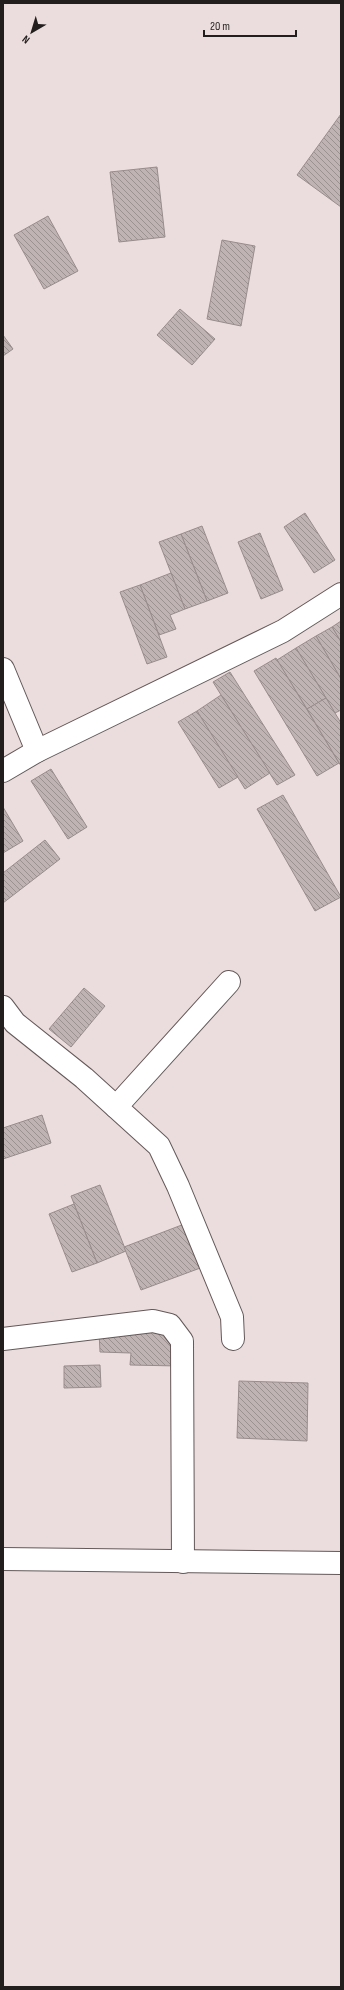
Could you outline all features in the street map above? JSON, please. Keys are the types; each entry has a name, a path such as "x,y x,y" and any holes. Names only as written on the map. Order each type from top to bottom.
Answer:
{"street":[{"path":"3,771 37,750 283,631 341,594"},
{"path":"3,669 37,750"},
{"path":"116,1107 229,982"},
{"path":"3,1007 15,1022 84,1078 159,1146 184,1200 232,1317 233,1339"},
{"path":"3,1339 153,1321 170,1325 182,1341 183,1562"},
{"path":"3,1559 341,1563"}],"building":[{"path":"341,114 341,207 297,175"},
{"path":"157,167 165,237 119,242 110,172"},
{"path":"48,216 78,271 44,289 14,235"},
{"path":"222,240 255,246 241,326 207,319"},
{"path":"180,309 215,339 192,365 157,335"},
{"path":"3,335 13,349 3,356"},
{"path":"305,513 335,560 314,573 284,527"},
{"path":"202,526 228,593 207,601 181,534"},
{"path":"260,533 283,590 261,599 238,542"},
{"path":"181,534 207,601 185,609 159,542"},
{"path":"171,573 185,609 170,615 176,629 159,635 140,585"},
{"path":"140,585 167,657 147,664 120,592"},
{"path":"341,621 341,642 332,627"},
{"path":"332,627 341,642 341,679 316,636"},
{"path":"316,636 341,679 341,710 335,713 296,648"},
{"path":"296,648 326,698 307,709 277,660"},
{"path":"276,658 339,763 317,776 254,671"},
{"path":"230,672 295,775 277,785 213,682"},
{"path":"221,695 270,773 245,789 197,711"},
{"path":"326,698 341,723 341,766 307,709"},
{"path":"197,711 238,777 219,788 178,722"},
{"path":"51,769 87,827 68,839 31,781"},
{"path":"283,795 341,897 315,911 257,809"},
{"path":"3,807 23,841 3,853"},
{"path":"45,840 60,859 3,903 3,873"},
{"path":"84,988 105,1006 71,1047 49,1029"},
{"path":"42,1115 51,1143 3,1159 3,1128"},
{"path":"100,1185 126,1251 97,1263 71,1196"},
{"path":"74,1204 97,1263 72,1272 49,1214"},
{"path":"187,1223 203,1267 141,1290 124,1247"},
{"path":"164,1331 175,1342 178,1366 130,1365 131,1353 100,1352 99,1332"},
{"path":"100,1365 101,1387 64,1388 64,1366"},
{"path":"239,1381 308,1383 307,1441 237,1438"}]}
